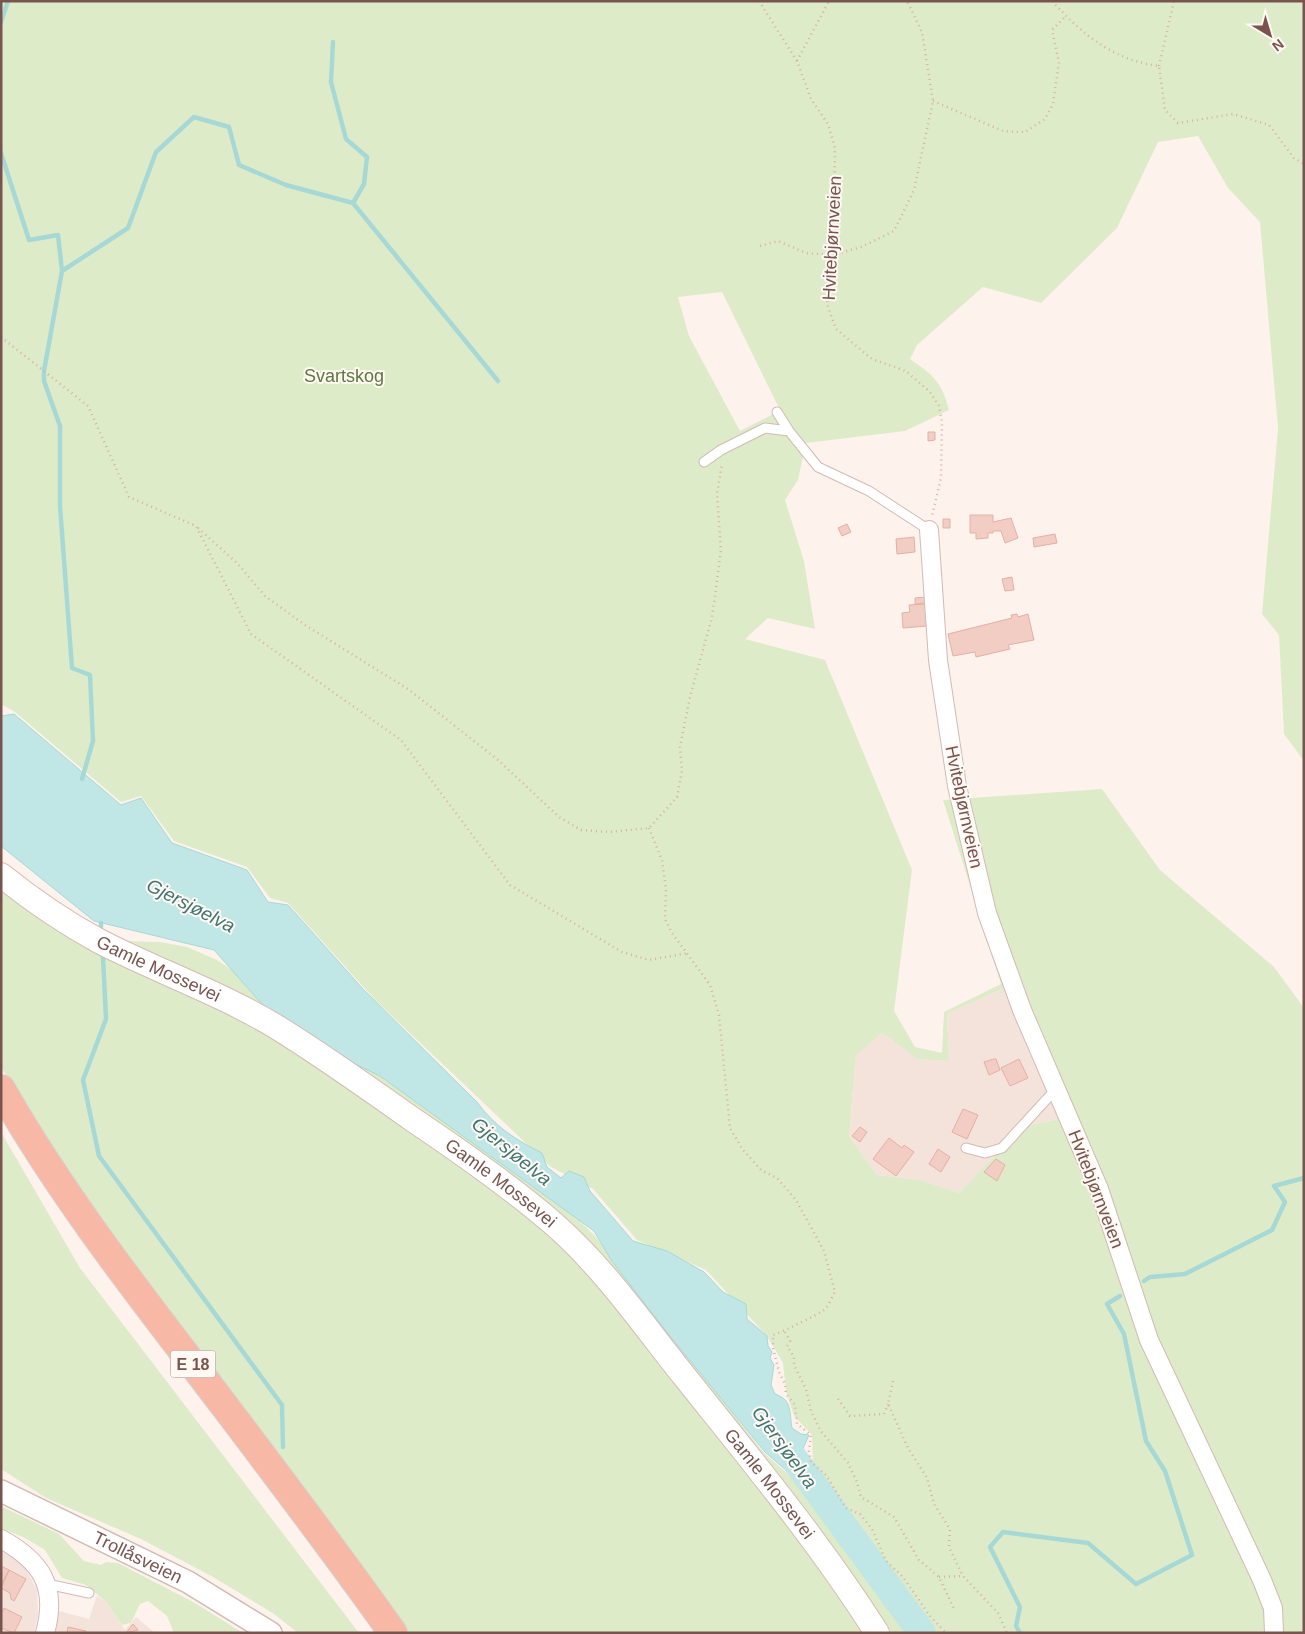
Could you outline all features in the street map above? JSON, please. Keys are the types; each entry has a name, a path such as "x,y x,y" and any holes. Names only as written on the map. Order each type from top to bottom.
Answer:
{"highway":[{"name":"E 18","path":"1,1088 27,1134 70,1200 287,1488 393,1633"},
{"name":"E 18","path":"1,1116 61,1210 99,1262 271,1486 379,1633"}],"main road":[{"name":"Gamle Mossevei","path":"1,875 52,914 92,936 213,992 274,1026 465,1156 554,1224 581,1250 614,1288 814,1540 877,1633"}],"street":[{"name":"Hvitebjørnveien","path":"929,530 938,660 956,786 987,913 1022,1010 1099,1189 1149,1340 1262,1580 1273,1608 1274,1633"},
{"name":"Trollåsveien","path":"1,1490 188,1582 271,1633"},
{"path":"1,1539 32,1560 47,1584 50,1611 45,1633"}],"lane":[{"path":"777,412 789,431 818,467 869,491 929,530"},
{"path":"704,462 721,450 765,428 789,431"},
{"path":"966,1148 986,1154 1002,1148 1056,1089"},
{"path":"47,1584 89,1593"}],"path":[{"name":"Hvitebjørnveien","path":"760,1 796,61 811,99 828,124 835,148 832,255 827,304 836,329 872,359 906,371 930,392 938,406 942,422 941,478 929,530"},
{"path":"796,61 829,1"},
{"path":"760,246 778,241 806,253 832,255 861,247 894,231 914,190 934,101 922,32 907,1"},
{"path":"1052,1 1066,16 1101,46 1137,63 1160,66"},
{"path":"1174,1 1160,66 1166,110 1178,123 1233,114 1269,125 1294,158 1304,164"},
{"path":"934,101 1003,130 1025,132 1032,128 1045,119 1053,104 1059,62 1052,30 1066,16"},
{"path":"1,337 88,406 129,497 196,526 237,563 266,596 305,625 408,689 498,760 559,817 581,830 609,832 649,828 677,797 682,771 680,747 690,697 712,617 721,550 718,494 723,468 721,450"},
{"path":"196,526 251,634 401,740 510,885 622,952 649,960 688,953"},
{"path":"649,828 662,860 666,889 665,919 672,933 710,985 720,1015 730,1128 743,1150 761,1170 778,1178 796,1200 824,1251 835,1292 825,1309 794,1324 785,1332 773,1335 773,1348 786,1394 795,1405 797,1424 811,1435 809,1451 811,1462 826,1475 846,1508 860,1514 872,1529 886,1561 903,1577 912,1594 946,1633"},
{"path":"785,1332 790,1341 787,1346 794,1357 794,1365 806,1389 811,1411 820,1430 848,1463 857,1482 861,1497 894,1517 912,1544 919,1560 938,1577 955,1611"},
{"path":"838,1399 850,1416 884,1414 892,1382"},
{"path":"888,1404 908,1448 927,1478 934,1504 950,1529 949,1547 963,1576 998,1613 1007,1633"},
{"path":"938,1577 963,1576"}],"shaded area":[{"path":"1004,988 1059,1119 1021,1127 959,1193 920,1180 877,1175 849,1136 856,1054 882,1033 917,1059 949,1061 947,1014"},
{"path":"1,1551 22,1563 37,1589 38,1615 34,1633 1,1633"},
{"path":"97,1596 105,1601 125,1630 136,1617 155,1633 53,1633 59,1611 89,1619"}],"green space":[{"name":"Svartskog","path":"1,1 1304,1 1304,761 1284,734 1279,635 1262,614 1278,428 1260,222 1228,188 1198,136 1158,142 1117,228 1041,303 983,287 917,345 910,359 936,380 943,392 949,410 905,431 806,443 798,480 785,500 804,561 815,629 768,618 745,639 825,660 912,870 894,1011 915,1047 942,1053 944,1012 1001,984 943,800 1102,789 1160,870 1274,967 1304,1008 1304,1633 396,1633 109,1245 1,1067 1,882 44,913 126,941 160,942 187,947 217,960 434,1104 558,1200 595,1236 764,1453 797,1482 813,1466 812,1435 794,1416 786,1391 783,1363 767,1336 706,1270 637,1240 593,1189 551,1167 375,1000 288,903 270,898 247,867 174,841 141,796 121,802 15,712 1,704","holes":["722,292 779,408 777,412 740,431 689,336 678,297","1004,988 1059,1119 1021,1127 959,1193 920,1180 877,1175 849,1136 856,1055 882,1033 917,1059 949,1061 947,1014"]},
{"path":"1,1132 80,1268 359,1633 298,1633 274,1614 213,1577 141,1539 46,1498 1,1469"},
{"path":"1,1506 59,1534 84,1561 101,1565 106,1562 118,1563 195,1603 243,1633 174,1633 167,1616 148,1601 140,1604 131,1623 122,1625 105,1601 86,1585 62,1578 45,1550 25,1538 1,1528"}],"water":[{"path":"14,714 121,805 141,798 172,843 247,870 268,902 288,905 363,989 498,1125 523,1143 542,1153 547,1167 561,1178 569,1171 584,1177 590,1191 633,1241 667,1251 704,1272 723,1292 746,1304 747,1319 767,1336 768,1346 772,1352 770,1358 774,1365 771,1385 775,1394 785,1400 789,1407 792,1428 801,1434 809,1435 802,1451 806,1474 795,1478 765,1452 673,1340 611,1260 594,1231 380,1076 285,1030 214,950 94,921 1,846 1,716"}],"building":[{"path":"928,432 935,432 935,440 928,441"},
{"path":"970,515 993,515 993,522 1011,518 1018,538 1005,543 1001,531 993,531 993,533 988,533 988,538 976,539 976,533 970,533"},
{"path":"943,519 950,519 950,528 943,528"},
{"path":"847,524 851,532 842,536 838,528"},
{"path":"1055,534 1057,543 1034,547 1033,538"},
{"path":"914,537 915,552 897,554 896,539"},
{"path":"1012,577 1014,590 1005,591 1002,579"},
{"path":"926,597 926,603 915,604 915,598"},
{"path":"925,604 928,626 903,628 902,613 910,612 909,605"},
{"path":"1017,614 1018,617 1028,614 1034,640 1008,645 1010,649 976,657 975,652 953,656 948,634 1012,618 1011,615"},
{"path":"996,1059 1000,1070 989,1075 984,1062"},
{"path":"1019,1059 1028,1078 1010,1086 1001,1068"},
{"path":"963,1109 978,1115 967,1139 952,1132"},
{"path":"860,1127 867,1132 860,1142 852,1136"},
{"path":"889,1138 902,1148 904,1145 914,1152 896,1176 873,1159"},
{"path":"938,1149 950,1157 941,1172 929,1164"},
{"path":"996,1159 1005,1165 997,1181 984,1172"},
{"path":"1,1566 9,1570 1,1585"},
{"path":"9,1570 26,1579 14,1601 11,1599 10,1593 1,1588"},
{"path":"4,1608 22,1617 14,1633 1,1628 1,1614"},
{"path":"133,1624 138,1630 126,1633"},
{"path":"68,1627 86,1631 86,1633 67,1633"}],"waterway":[{"path":"1,22 8,1"},
{"path":"333,42 331,82 346,139 367,157 364,184 353,203"},
{"path":"62,271 128,228 156,152 194,117 229,127 239,165 286,185 353,203 498,381"},
{"path":"1,153 29,240 58,235 62,271 44,371 44,381 60,426 60,506 72,668 90,675 93,741 82,779"},
{"path":"103,957 106,1019 83,1080 99,1156 282,1405 283,1447"},
{"path":"1144,1281 1150,1277 1185,1274 1272,1230 1285,1202 1274,1186 1304,1178"},
{"path":"1020,1633 1016,1626 1020,1607 990,1547 1003,1532 1088,1543 1136,1584 1192,1555 1165,1471 1146,1441 1124,1334 1107,1304 1120,1296"},
{"name":"Gjersjøelva","path":"784,1445 922,1633"}]}
